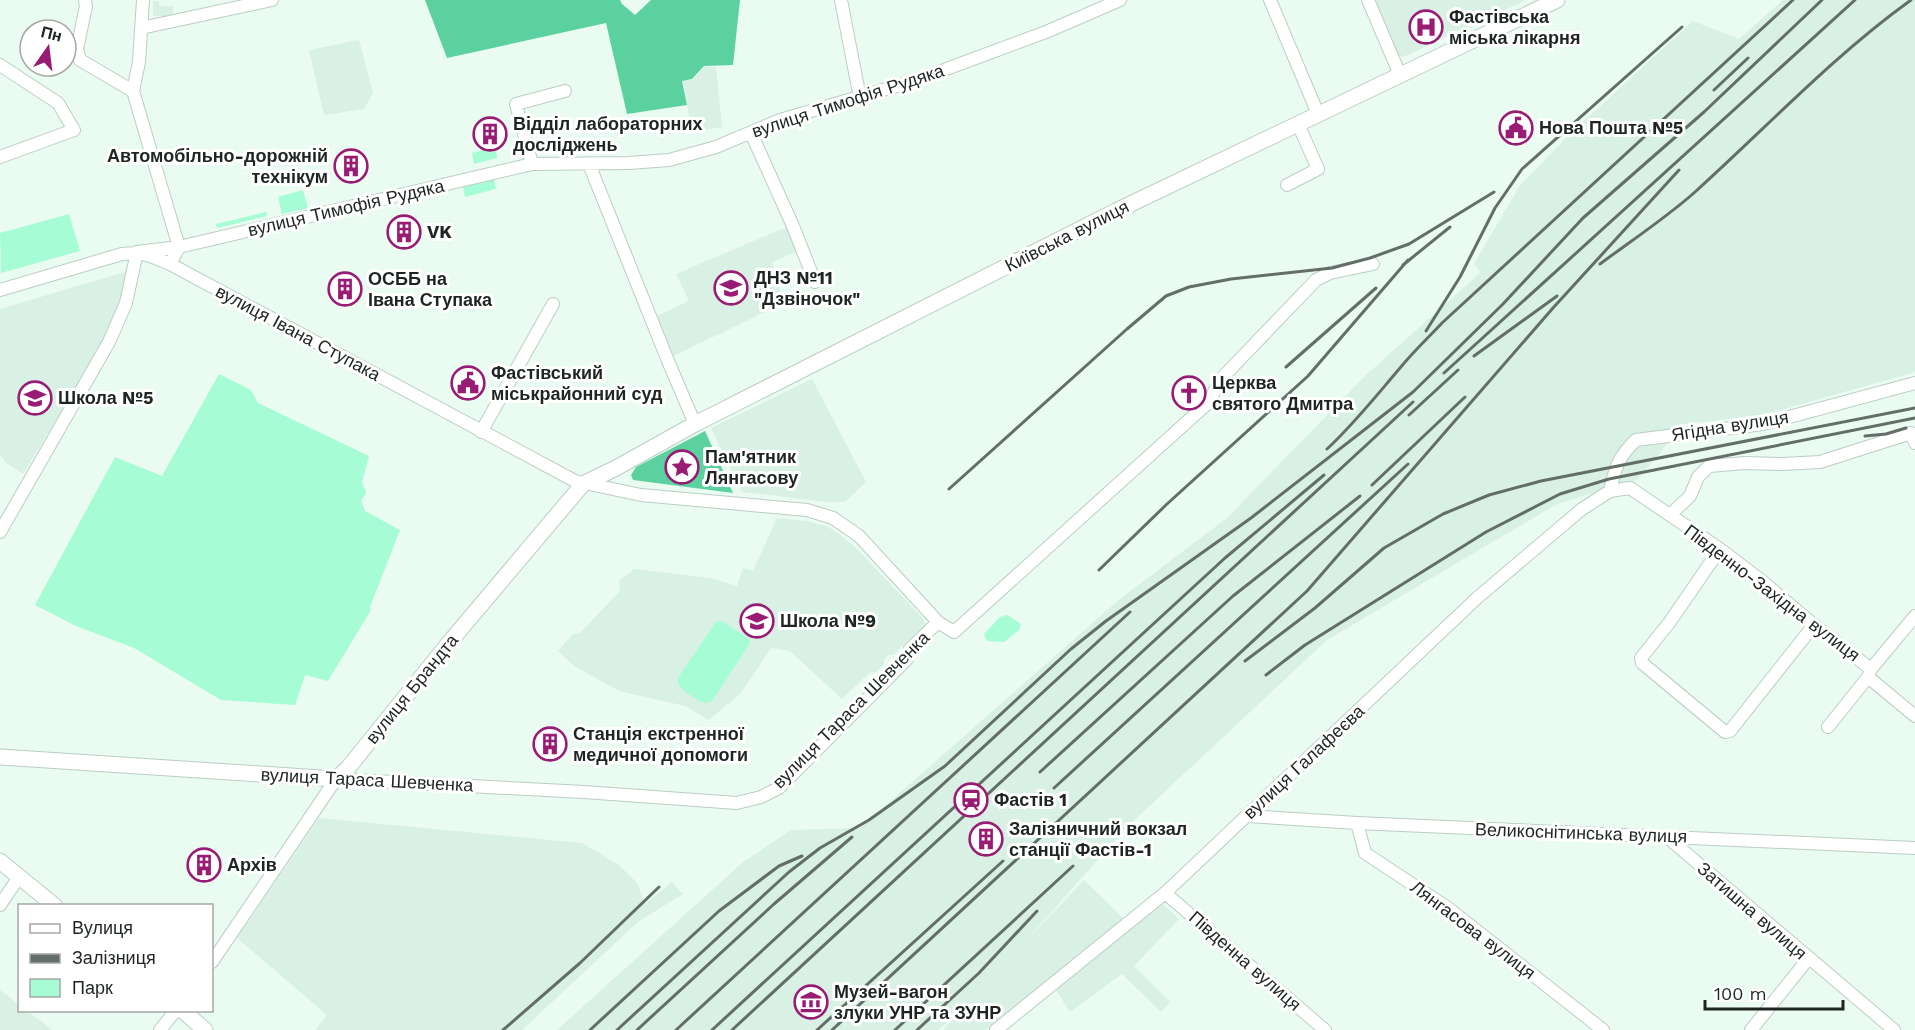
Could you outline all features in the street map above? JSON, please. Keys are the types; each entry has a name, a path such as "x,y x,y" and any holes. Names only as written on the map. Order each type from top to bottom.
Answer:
{"main road":[{"name":"Київська вулиця","path":"583,484 695,424 1116,211 1557,0"},
{"name":"вулиця Брандта","path":"336,779 348,768 448,644 583,484"},
{"name":"вулиця Тараса Шевченка","path":"0,757 336,779"},
{"path":"0,861 53,904"},
{"path":"183,1012 205,1030"}],"street":[{"path":"85,0 87,6 78,49 80,60 133,91"},
{"path":"143,0 139,62 133,91 179,247 170,264"},
{"path":"141,28 272,0"},
{"path":"841,0 860,98"},
{"name":"вулиця Тимофія Рудяка","path":"137,252 179,247 532,164 669,160 716,147 780,120 914,81 1046,32 1120,0"},
{"path":"1270,0 1318,114"},
{"path":"1368,0 1400,75"},
{"path":"0,65 58,103 74,130 0,157"},
{"path":"532,164 516,104 565,91"},
{"path":"1287,185 1318,169 1298,124"},
{"path":"751,133 793,226 815,282"},
{"path":"589,164 695,424"},
{"path":"0,290 137,252 126,303 109,342 0,532"},
{"name":"вулиця Івана Ступака","path":"137,252 170,264 575,481 641,495 807,510 833,518 859,537 938,622"},
{"name":"вулиця Тараса Шевченка","path":"336,779 584,792 737,803 761,797 779,788 907,659 910,649 938,622 954,632 1209,402 1220,380 1316,280 1330,273 1373,264"},
{"path":"482,432 553,304"},
{"name":"Ягідна вулиця","path":"1610,491 1616,466 1624,452 1636,440 1763,424 1915,383"},
{"path":"1670,515 1690,496 1698,477 1709,466 1820,462 1913,438"},
{"name":"Південно-Західна вулиця","path":"1610,491 1630,488 1720,549 1814,624 1915,716"},
{"name":"вулиця Галафеєва","path":"996,1030 1165,892 1477,598 1581,509 1610,491"},
{"path":"1720,549 1669,623 1641,658 1642,663 1725,732 1730,730 1814,624"},
{"name":"Південно-Західна вулиця","path":"1828,727 1915,616"},
{"name":"вулиця Брандта","path":"213,961 336,779"},
{"name":"Великоснітинська вулиця","path":"1247,816 1915,848"},
{"name":"Лянгасова вулиця","path":"1357,823 1365,854 1448,908 1603,1030"},
{"name":"Затишна вулиця","path":"1667,837 1894,1030"},
{"path":"0,905 20,877"},
{"name":"Південна вулиця","path":"1165,892 1325,1030"},
{"path":"1751,1030 1808,959"},
{"path":"160,1030 175,1012"}],"shaded area":[{"name":"Фастівська міська лікарня","path":"1372,0 1526,0 1403,57 1394,53"},
{"path":"1783,0 1915,0 1915,372 1763,415 1684,424 1637,480 1557,504 1327,640 1126,828 1023,944 1084,880 1125,920 1100,942 985,1030 943,1030 966,1005 938,1030 557,1030 742,863 791,830 860,828 1121,598 1227,518 1365,376 1481,272 1474,264 1520,185 1573,131 1693,21 1739,39"},
{"path":"153,1 159,1 159,6 173,6 173,16 153,16"},
{"path":"359,40 373,93 364,109 324,115 309,50"},
{"path":"705,67 716,67 722,127 679,134 677,124 690,121 683,81 693,79"},
{"name":"ДНЗ №11 \"Дзвіночок\"","path":"789,226 798,251 772,262 784,303 671,357 655,317 689,301 676,274"},
{"name":"Школа №5","path":"128,271 123,296 104,341 23,474 5,462 0,455 0,309"},
{"path":"812,379 866,482 845,502 742,492 711,428"},
{"name":"Школа №9","path":"777,518 807,521 828,527 839,534 853,545 923,618 925,625 893,655 888,655 884,664 876,672 869,673 842,699 790,651 771,648 741,693 709,720 685,706 619,691 574,666 558,651 573,634 580,633 620,591 619,581 634,569 711,578 737,586 743,568 753,571"},
{"path":"319,818 582,843 619,865 637,883 645,904 672,882 683,894 638,922 522,1030 315,1030 327,1015 237,938"},
{"path":"1163,904 1179,919 1134,966 1170,1002 1161,1012 1122,974 1070,1012 1054,987"},
{"path":"0,990 18,1004 18,1012 28,1012 53,1030 0,1030"}],"green space":[{"path":"425,0 620,0 635,15 651,0 740,0 733,65 704,66 692,79 682,81 687,105 627,114 606,23 447,58"},
{"path":"490,148 491,152 496,151 497,158 474,164 472,153"},
{"path":"493,176 496,189 465,197 462,183"},
{"path":"303,190 308,208 282,214 278,197"},
{"path":"266,212 267,216 217,228 216,224"},
{"path":"69,214 80,251 1,273 0,233"},
{"path":"219,374 251,390 258,403 369,456 362,482 366,493 361,501 365,511 400,530 370,607 371,610 328,681 305,675 295,705 221,700 134,648 76,626 35,605 115,457 162,476"},
{"path":"705,431 733,493 633,480 631,475 636,467"},
{"path":"1007,615 1021,624 1019,630 1004,642 987,641 984,634 1000,617"},
{"path":"720,620 750,641 712,701 704,703 683,690 678,678 715,623"}],"railway":[{"path":"1327,449 1356,420 1410,356 1442,323 1793,0"},
{"path":"617,1030 789,872 820,848 869,820 945,766 1071,649 1106,621 1251,518 1413,392 1503,304 1583,218 1704,112 1822,0"},
{"path":"1444,373 1855,0"},
{"path":"1600,264 1684,202 1827,68 1911,0"},
{"path":"1426,331 1460,277 1495,208 1522,169 1682,27"},
{"path":"1714,90 1748,58"},
{"path":"832,1030 1307,591 1553,308 1679,170"},
{"path":"949,489 1166,296 1189,287 1231,279 1332,268 1370,258 1409,244 1494,192"},
{"path":"1403,265 1450,227"},
{"path":"1099,570 1167,504 1308,376 1408,260"},
{"path":"1286,367 1376,288"},
{"path":"1474,356 1557,296"},
{"path":"1409,415 1458,370"},
{"path":"1372,485 1465,397"},
{"path":"732,1030 1413,402"},
{"path":"1245,661 1315,608 1384,548 1443,514 1489,495 1541,481 1915,408"},
{"path":"1266,675 1305,645 1486,532 1560,494 1609,479 1915,418"},
{"path":"1865,436 1886,434 1906,428"},
{"path":"1054,788 1408,464"},
{"path":"712,1030 1225,558 1324,475"},
{"path":"1040,772 1233,596 1360,496"},
{"path":"676,1030 1130,612"},
{"path":"637,1030 774,904 852,837"},
{"path":"590,1030 719,911 779,866 802,856"},
{"path":"817,1030 1003,861"},
{"path":"895,1030 1073,866"},
{"path":"503,1030 580,963 659,887"},
{"path":"917,1030 979,973 1037,911"}],"place":[{"name":"Фастівська міська лікарня","path":"1426,27"},
{"name":"Нова Пошта №5","path":"1516,128"},
{"name":"Відділ лабораторних досліджень","path":"490,134"},
{"name":"Автомобільно-дорожній технікум","path":"351,166"},
{"name":"VK","path":"404,232"},
{"name":"ДНЗ №11 \"Дзвіночок\"","path":"731,288"},
{"name":"ОСББ на Івана Ступака","path":"345,289"},
{"name":"Фастівський міськрайонний суд","path":"468,383"},
{"name":"Церква святого Дмитра","path":"1189,393"},
{"name":"Школа №5","path":"35,398"},
{"name":"Пам'ятник Лянгасову","path":"682,467"},
{"name":"Школа №9","path":"757,621"},
{"name":"Станція екстренної медичної допомоги","path":"550,744"},
{"name":"Фастів 1","path":"971,800"},
{"name":"Залізничний вокзал станції Фастів-1","path":"986,839"},
{"name":"Архів","path":"204,865"},
{"name":"Музей-вагон злуки УНР та ЗУНР","path":"811,1002"}]}
